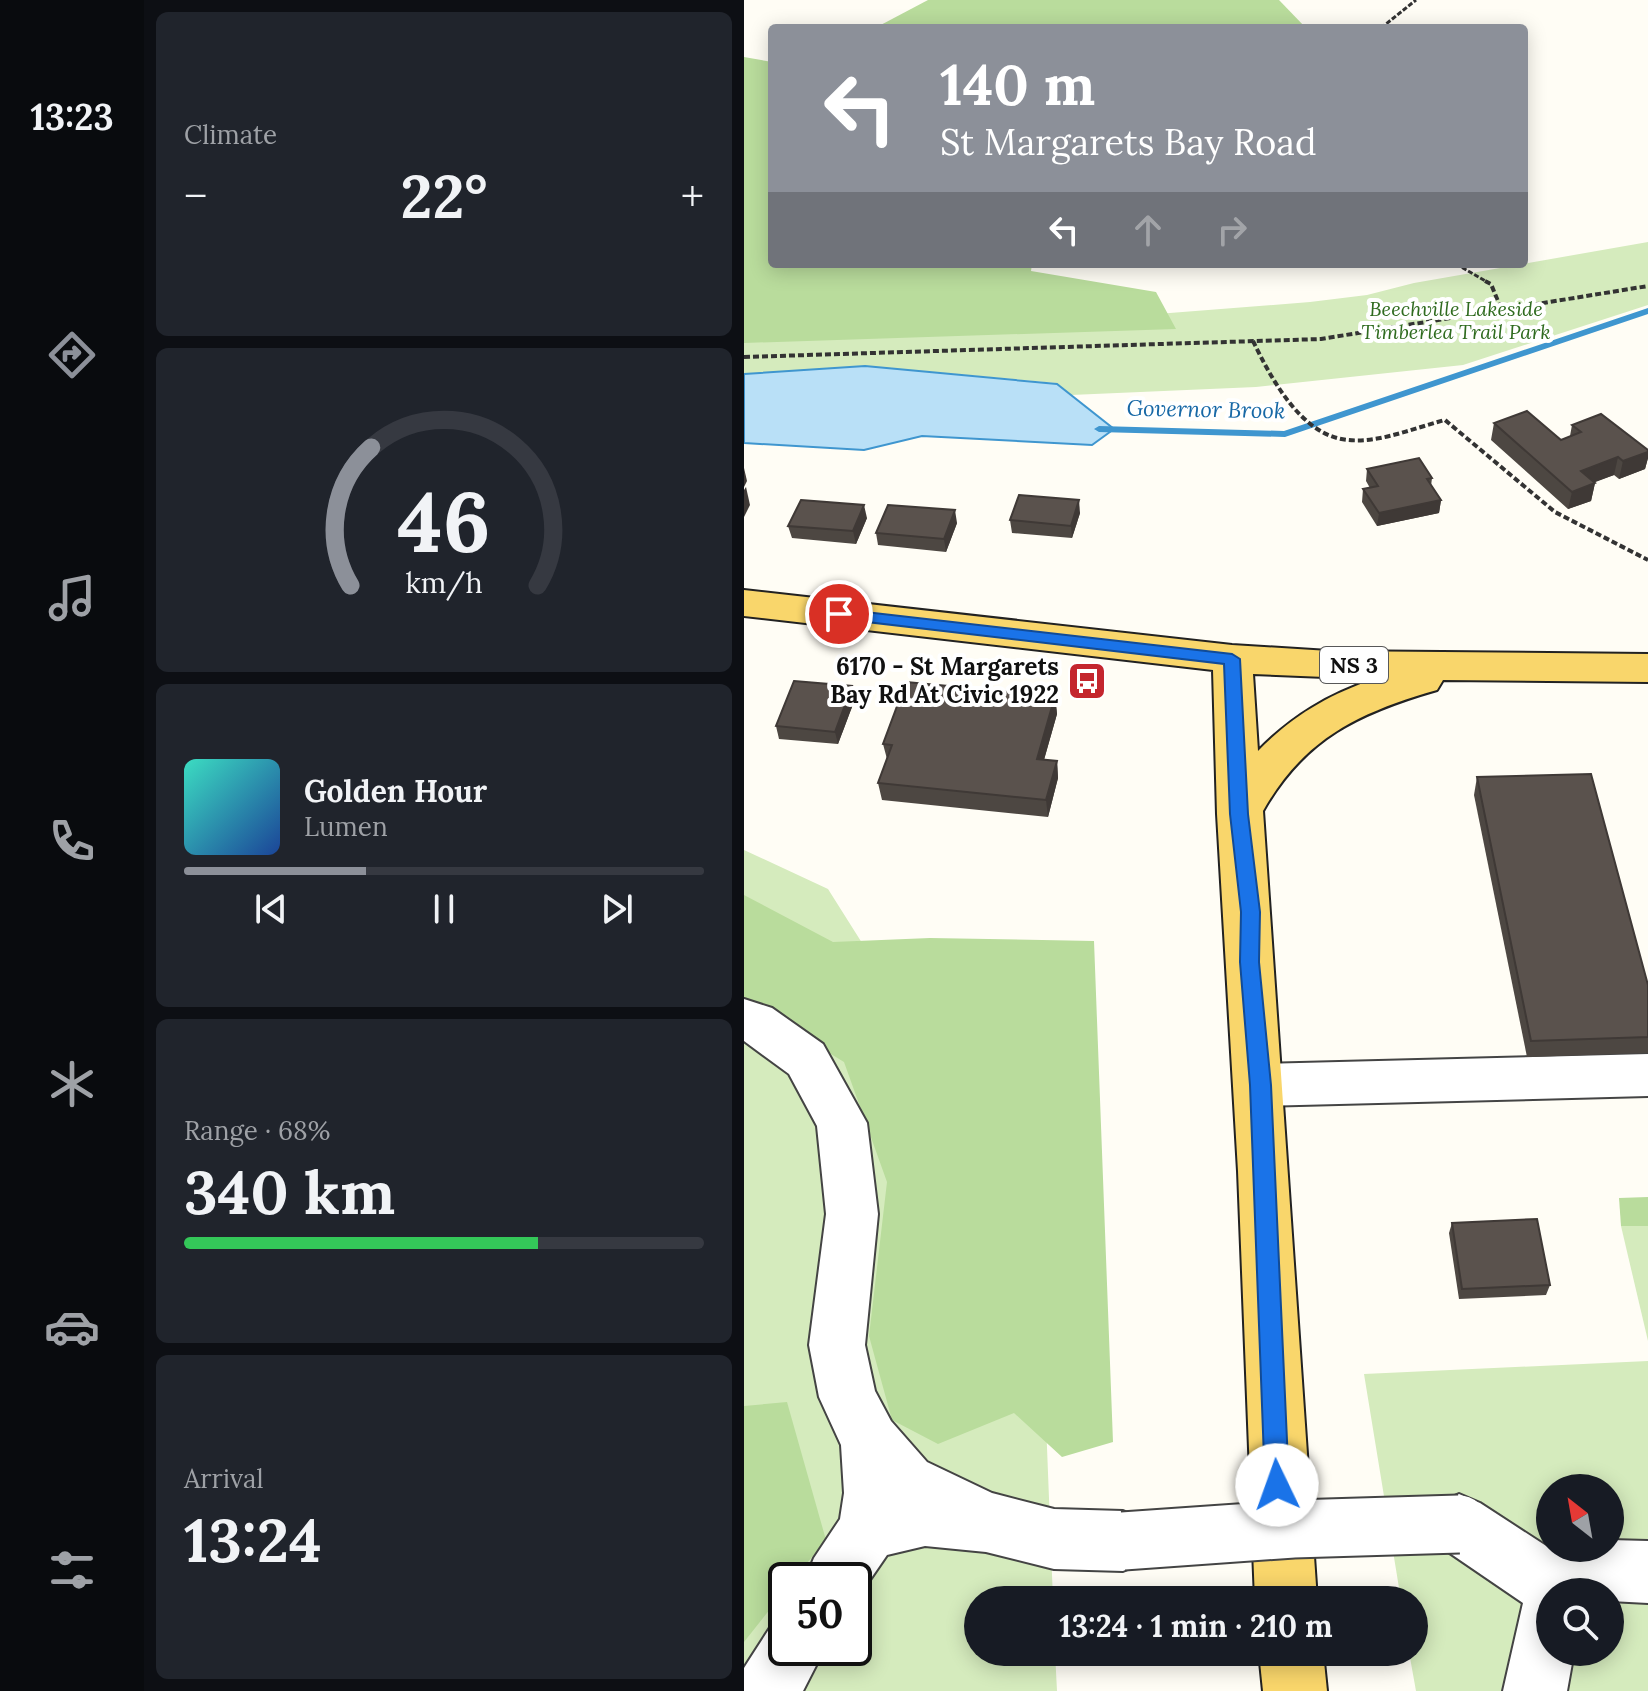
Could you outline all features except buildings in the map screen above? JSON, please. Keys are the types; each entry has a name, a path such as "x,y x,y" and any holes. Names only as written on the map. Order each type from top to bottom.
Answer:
{"main road":[{"name":"NS 3","path":"744,603 1232,659 1329,665 1648,668"},
{"path":"1232,659 1239,814 1250,912 1250,962 1260,1085 1275,1459 1285,1586"},
{"path":"1239,814 1254,785 1274,758 1298,735 1327,715 1394,687 1477,667"},
{"path":"1292,1666 1295,1691"}],"lane":[{"path":"744,1019 755,1022 806,1059 842,1123 852,1214 837,1345 848,1397 870,1442 906,1483 986,1522"},
{"path":"1260,1085 1648,1075"},
{"path":"848,1562 868,1530 874,1493 870,1442"},
{"path":"868,1530 925,1516 986,1522 1054,1539 1123,1541 1293,1529 1459,1524 1536,1584"},
{"path":"1590,1578 1605,1570 1648,1572"},
{"path":"767,1691 782,1666"},
{"path":"1535,1691 1540,1666"}],"path":[{"path":"1386,24 1416,0"},
{"path":"1463,268 1491,284 1502,311"},
{"path":"744,357 1321,339 1648,286"},
{"path":"1253,341 1265,369 1299,411 1322,433 1345,441 1356,440 1445,420 1555,512 1648,560"}],"green space":[{"path":"928,0 1279,0 1302,24 883,24"},
{"path":"744,57 768,61 768,268 1031,268 1031,271 1156,292 1176,329 744,343"},
{"name":"Beechville Lakeside Timberlea Trail Park","path":"1648,242 1648,305 1463,365 1256,387 1071,395 1056,383 865,366 744,374 744,324 1157,314 1367,295 1500,268 1528,268 1528,263"},
{"path":"744,850 828,889 980,1130 1046,1422 1052,1586 964,1586 964,1666 1056,1666 1057,1691 744,1691"},
{"path":"744,895 833,942 930,938 1094,941 1113,1442 1062,1457 1014,1413 938,1444 892,1420 869,1336 887,1182 844,1062 744,1001"},
{"path":"1648,1197 1648,1226 1621,1226 1619,1198"},
{"path":"1621,1226 1648,1226 1648,1341"},
{"path":"1648,1361 1648,1691 1416,1691 1412,1666 1428,1666 1428,1586 1399,1586 1364,1374"},
{"path":"787,1402 826,1540 808,1562 768,1562 768,1612 744,1642 744,1406"}],"water":[{"path":"865,366 1057,384 1114,429 1092,445 922,436 864,450 744,443 744,374"}],"waterway":[{"name":"Governor Brook","path":"1099,429 1285,434 1648,311"}],"place":[{"name":"6170 - St Margarets Bay Rd At Civic 1922","path":"1087,681"}],"route":[{"path":"839,614 1232,659 1239,814 1250,912 1250,962 1260,1085 1277,1485"}]}
